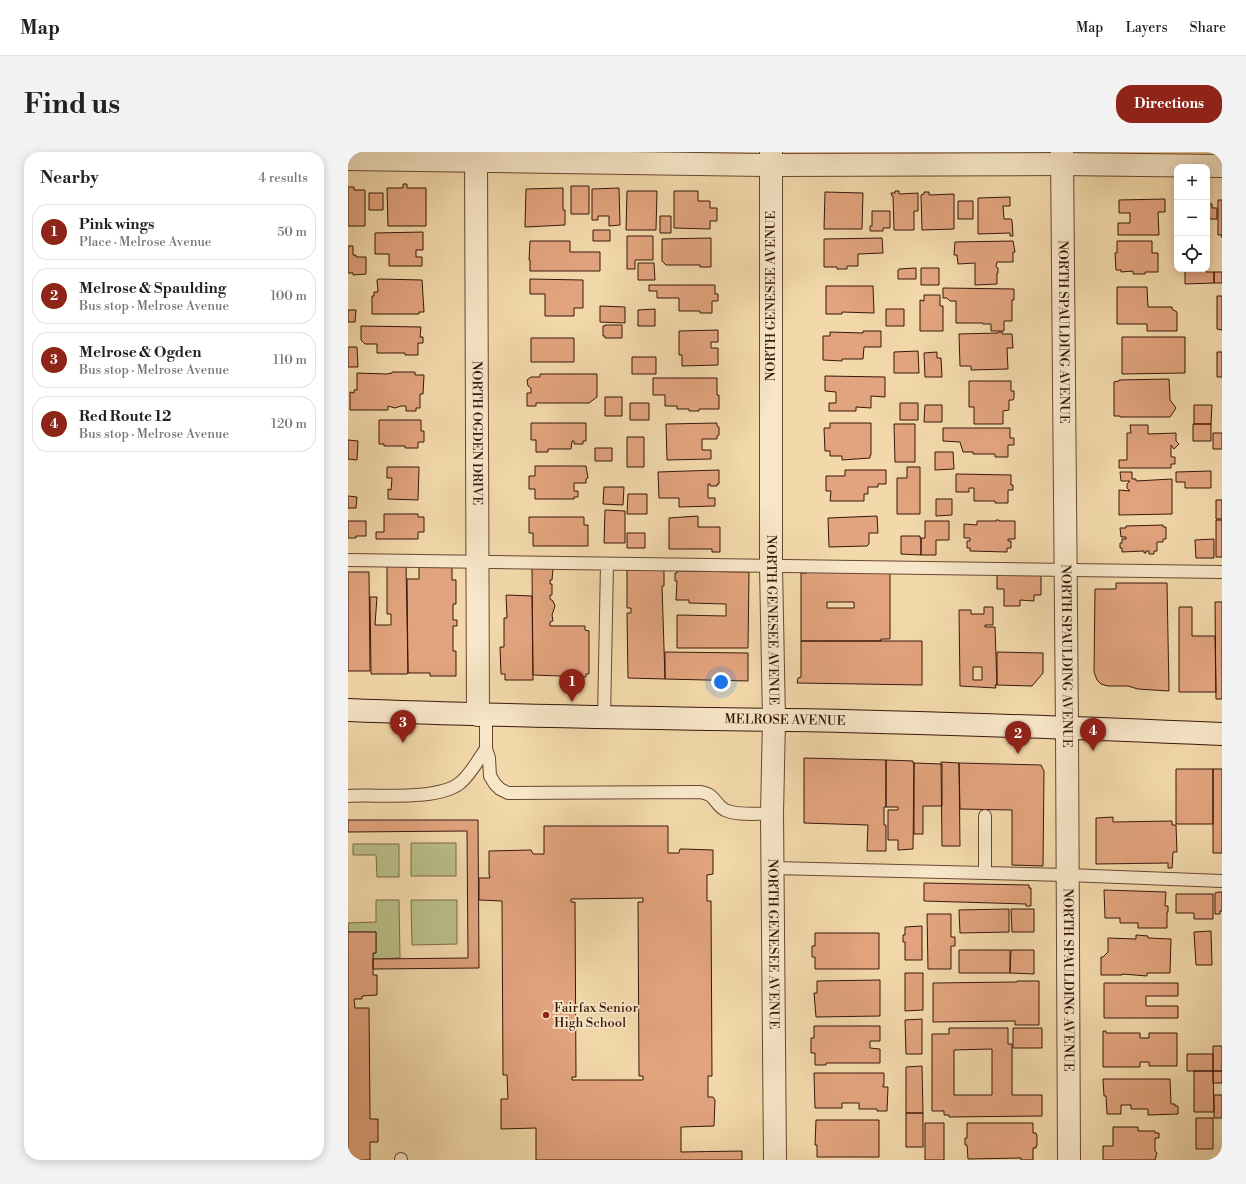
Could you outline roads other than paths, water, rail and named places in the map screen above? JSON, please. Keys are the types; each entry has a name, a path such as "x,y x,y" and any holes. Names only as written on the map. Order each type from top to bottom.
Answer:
{"street":[{"path":"348,159 476,156 771,159 1062,158 1222,166"},
{"name":"NORTH OGDEN DRIVE","path":"476,156 478,562 482,715"},
{"name":"NORTH SPAULDING AVENUE","path":"1062,158 1067,728 1068,1160"},
{"name":"NORTH GENESEE AVENUE","path":"771,159 771,567 774,720 772,868 775,1160"},
{"name":"MELROSE AVENUE","path":"348,710 482,715 774,720 1067,728 1222,734"}],"lane":[{"path":"348,560 1222,572"},
{"path":"604,717 607,564"},
{"path":"482,715 486,749 489,758 490,776 500,789 508,792 700,792 711,796 721,807 730,811 738,813 772,814"},
{"path":"348,796 420,795 450,790 470,774 478,759 486,749"},
{"path":"985,816 985,873"},
{"path":"772,868 1067,875 1222,881"}],"place":[{"name":"Pink wings","path":"572,702"},
{"name":"Melrose & Ogden","path":"403,743"},
{"name":"Red Route 12","path":"1093,751"},
{"name":"Melrose & Spaulding","path":"1018,754"},
{"name":"Fairfax Senior High School","path":"546,1015"}]}
